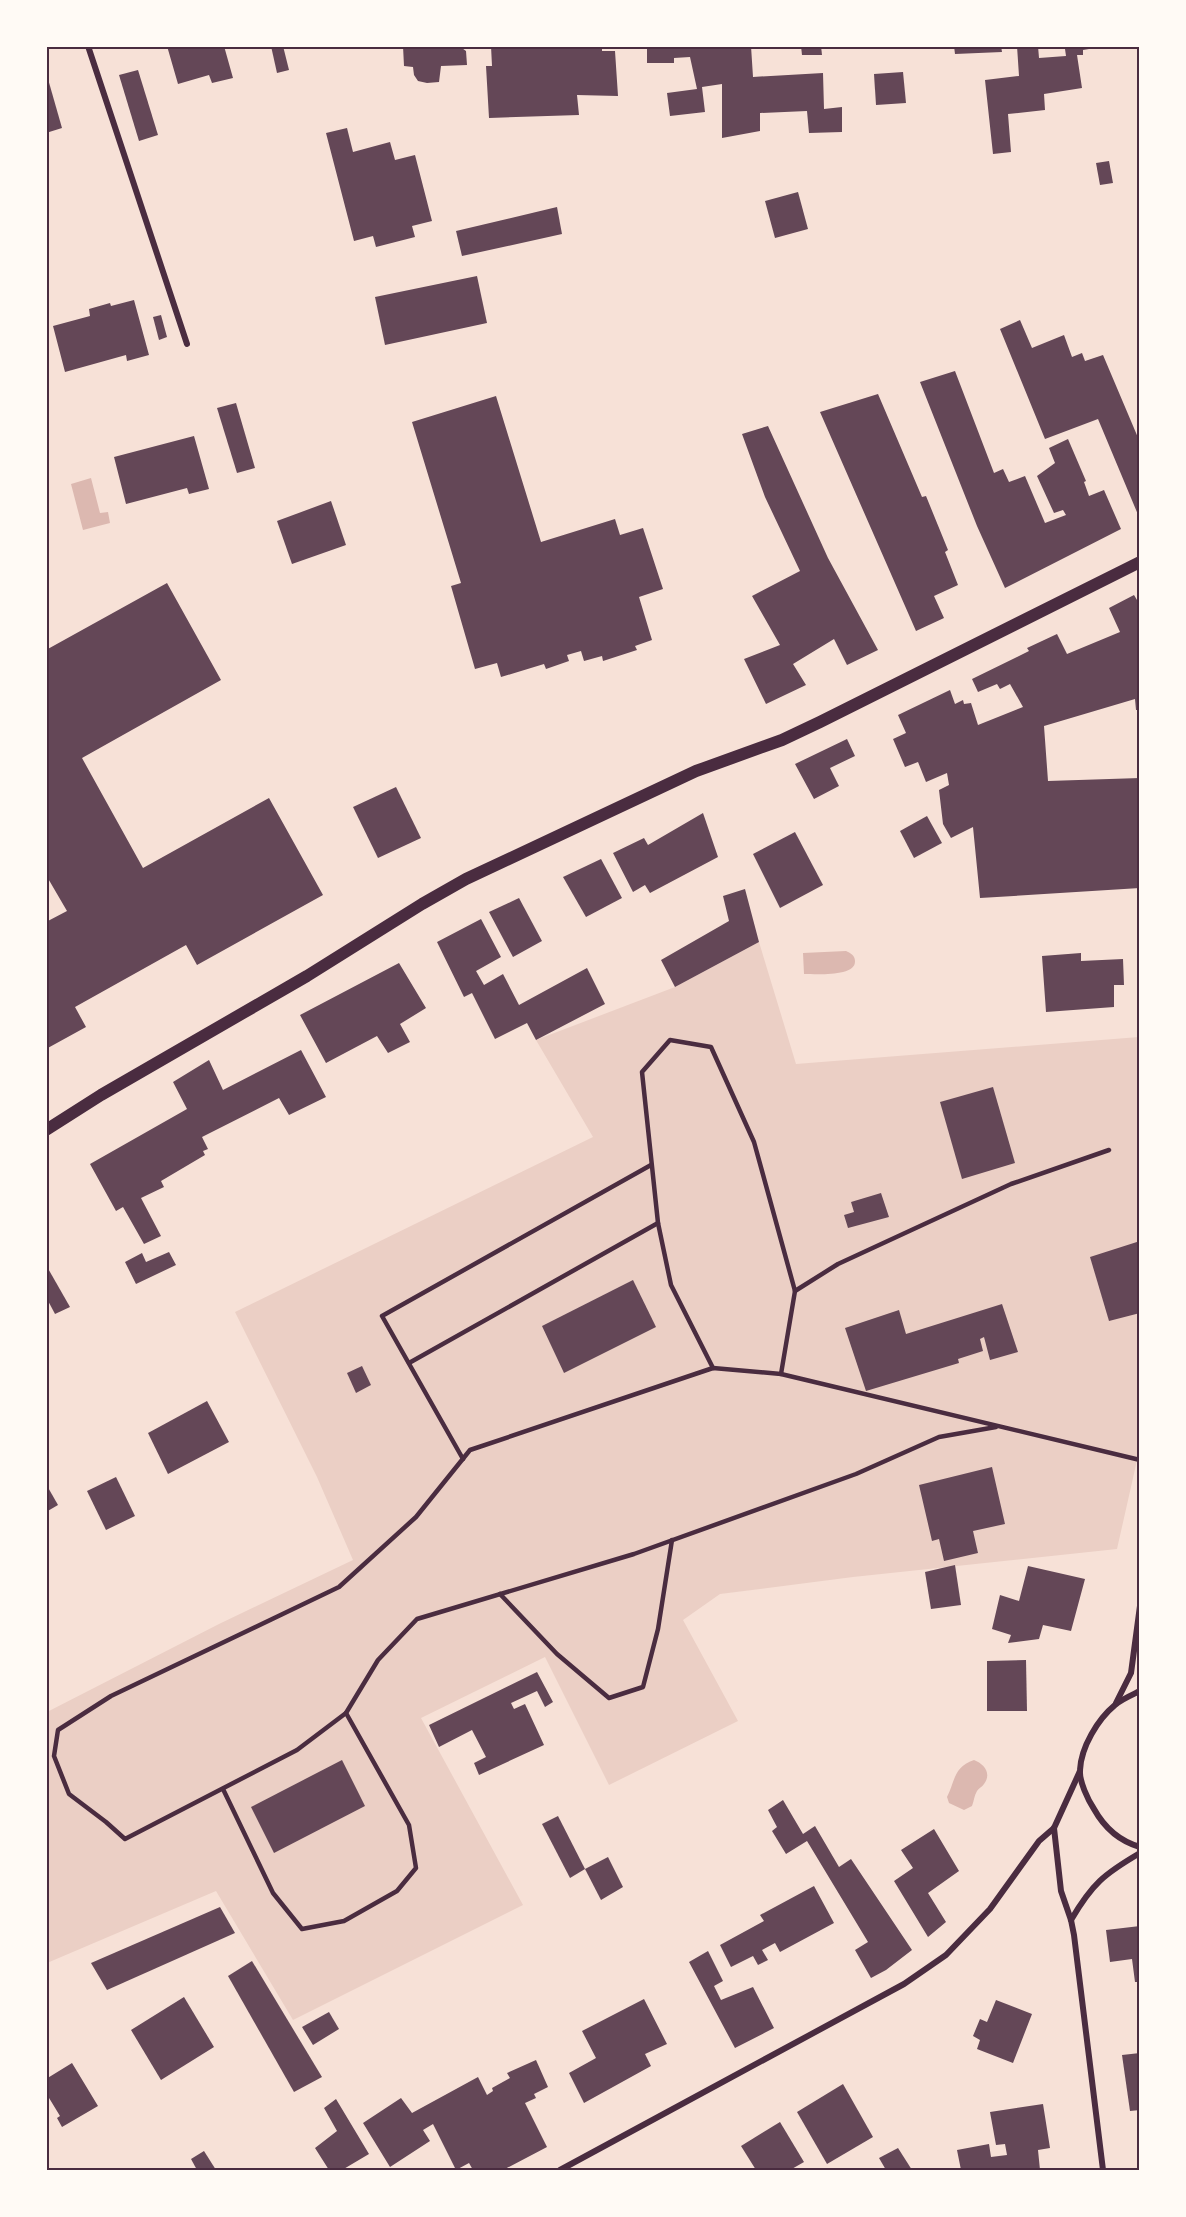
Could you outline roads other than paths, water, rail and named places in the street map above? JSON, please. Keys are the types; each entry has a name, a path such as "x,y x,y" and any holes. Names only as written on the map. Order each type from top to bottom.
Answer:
{"main road":[{"path":"46,1130 466,879 696,771 801,731 1140,562"}],"street":[{"path":"88,46 187,344"},
{"path":"560,2170 904,1984 946,1955 990,1909 1039,1841 1054,1828 1080,1771 1091,1736 1116,1704 1131,1672 1140,1606"},
{"path":"1116,1704 1140,1691"},
{"path":"1080,1771 1091,1805 1100,1821 1122,1839 1140,1847"},
{"path":"1054,1828 1061,1891 1071,1920 1103,2170"},
{"path":"1071,1920 1088,1892 1105,1875 1140,1853"}],"lane":[{"path":"712,1368 670,1285 658,1223 642,1072 670,1040 711,1047 754,1142 795,1291 781,1374"},
{"path":"795,1291 838,1264 1011,1184 1109,1150"},
{"path":"463,1459 382,1317 651,1165"},
{"path":"409,1363 658,1223"},
{"path":"996,1427 939,1437 856,1474 634,1554 417,1619 378,1659 346,1713 297,1750 125,1839 69,1794 54,1756 58,1730 111,1696 339,1587 416,1516 470,1450 712,1368 781,1374 1140,1460"},
{"path":"500,1594 557,1654 609,1698 643,1687 658,1629 672,1539"},
{"path":"223,1789 273,1893 302,1929 344,1921 397,1891 416,1868 409,1825 346,1713"}]}
